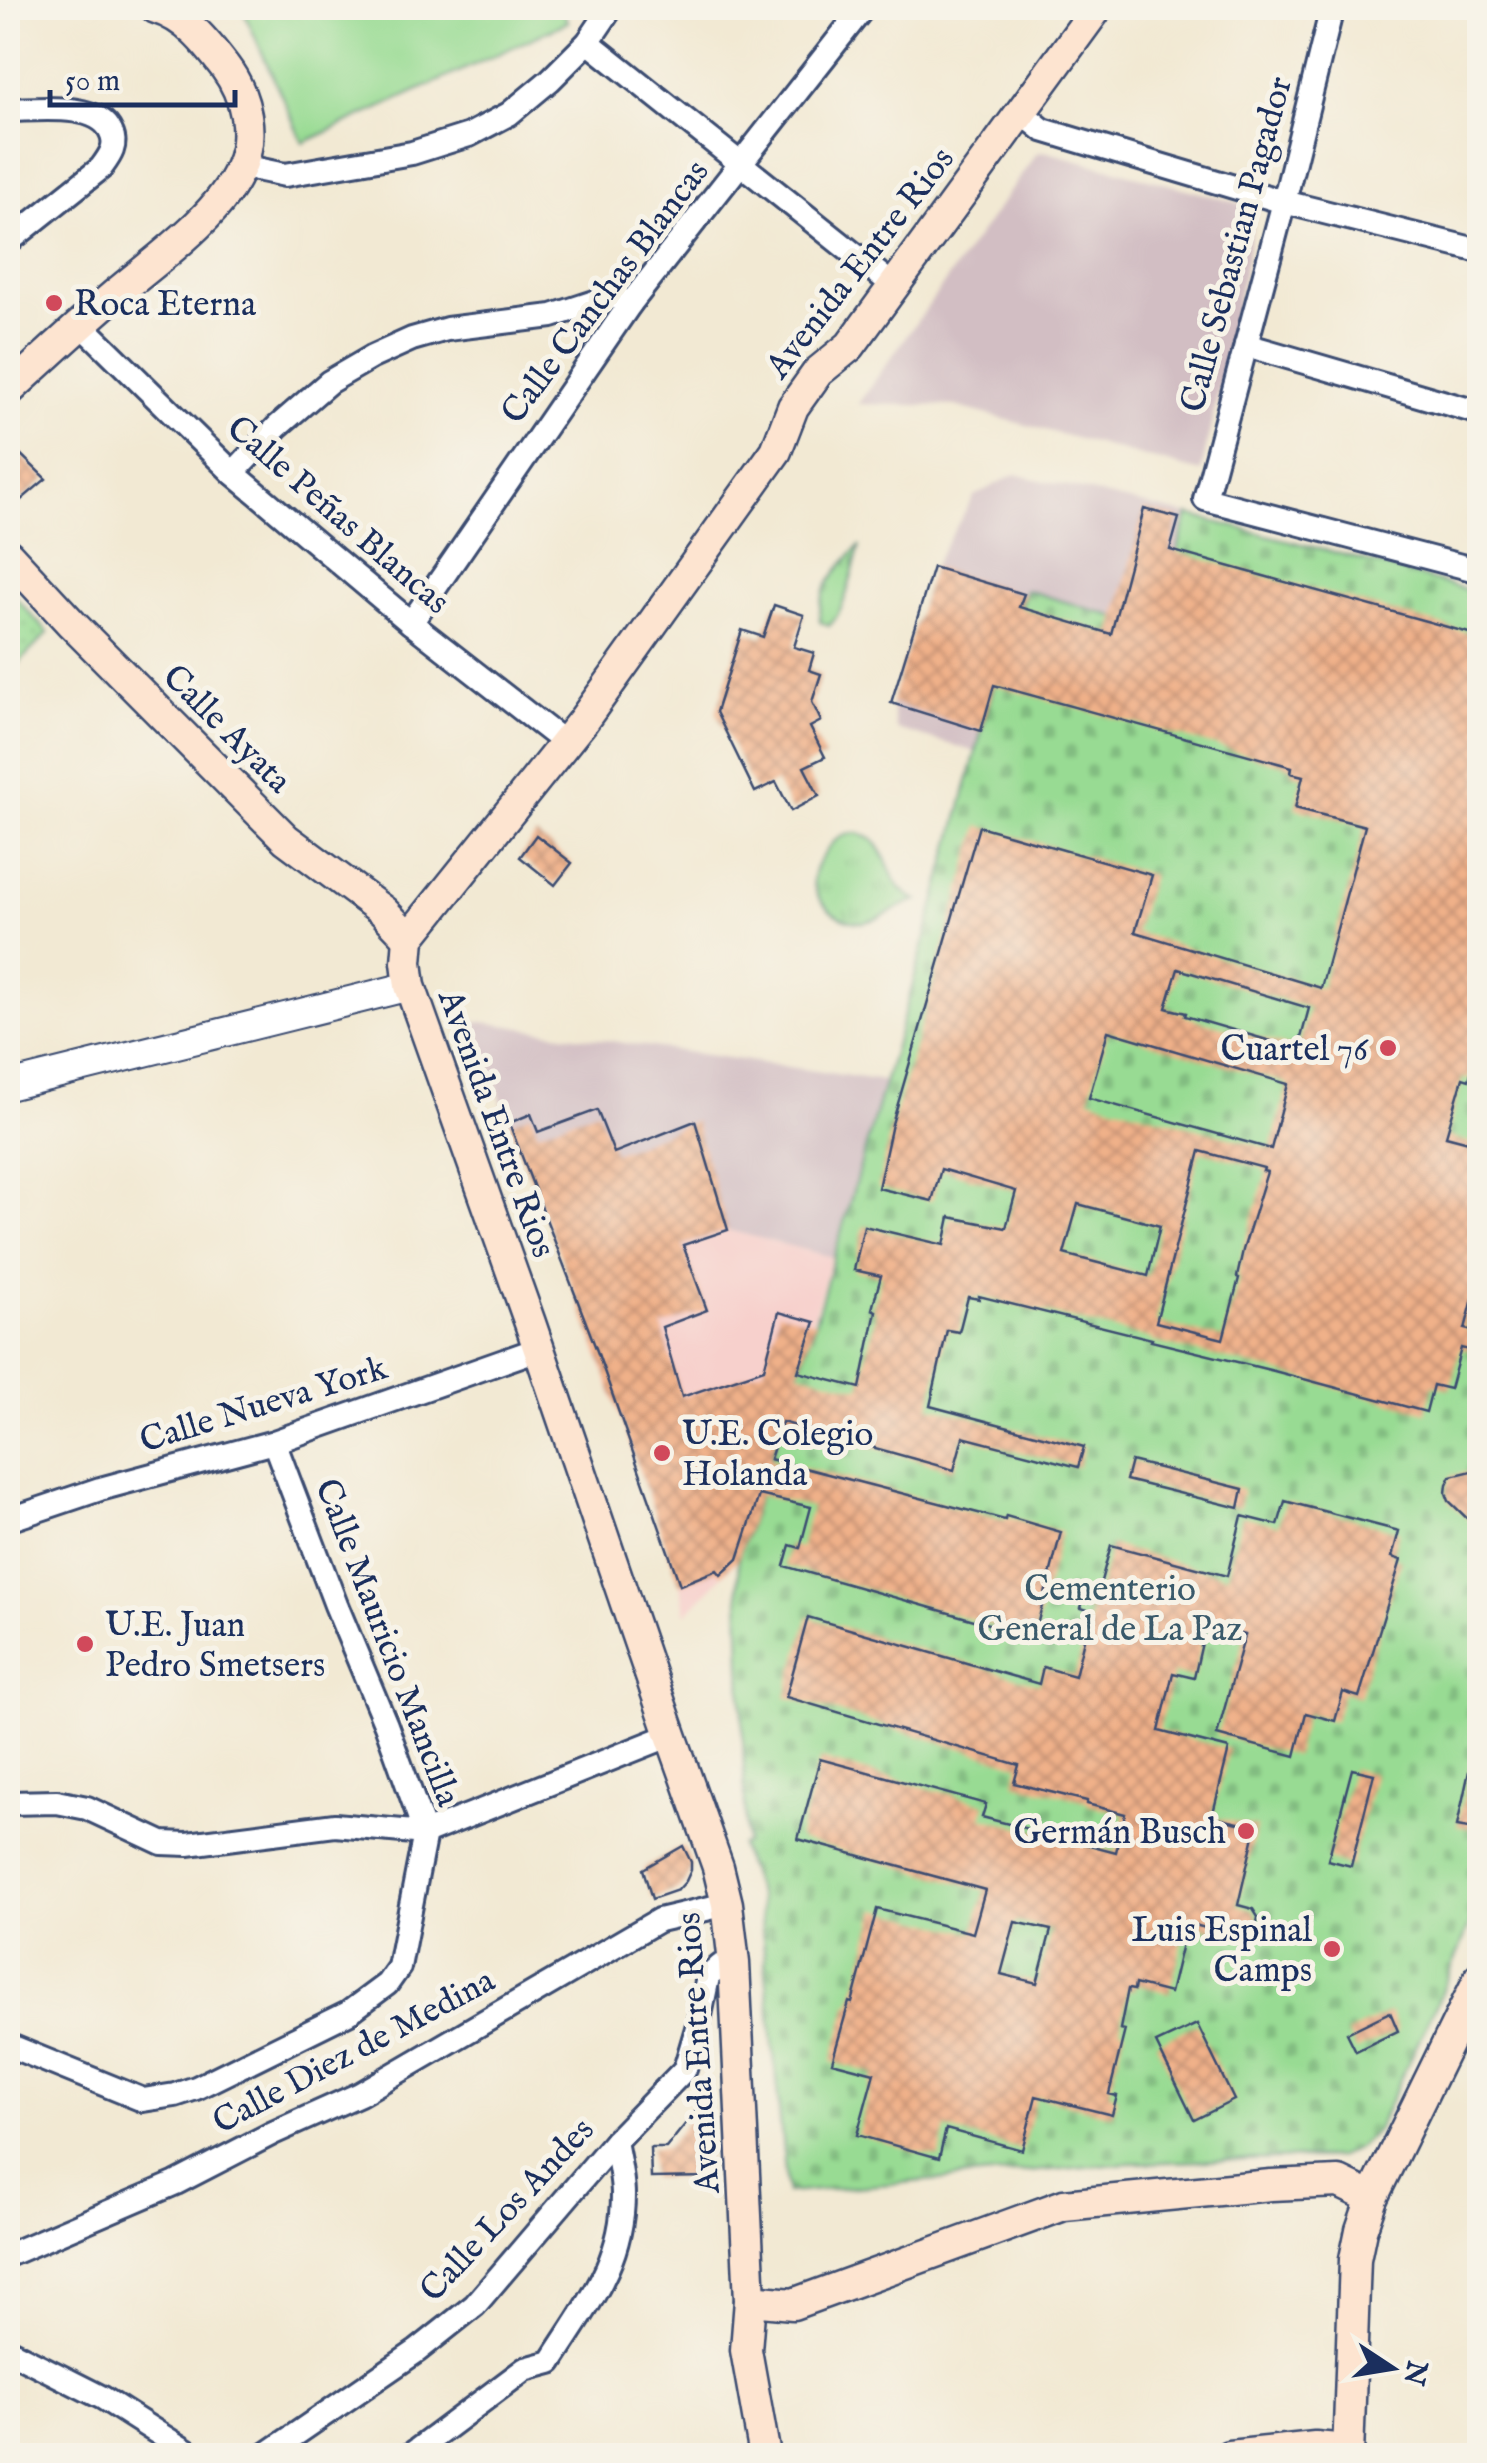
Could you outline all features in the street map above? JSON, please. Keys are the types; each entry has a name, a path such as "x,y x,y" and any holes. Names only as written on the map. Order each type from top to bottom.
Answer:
{"main road":[{"path":"8,390 202,220 226,193 242,166 248,132 244,104 230,75 189,26 156,8"},
{"name":"Avenida Entre Rios","path":"764,2456 746,2350 750,2300 728,1904 410,986 409,938 565,743 776,451 793,407 818,372 850,346 1097,8"},
{"name":"Calle Ayata","path":"8,555 286,840 383,911 409,938"},
{"path":"1229,2456 1315,2448 1348,2452 1355,2259 1361,2230 1372,2198 1480,1977"},
{"path":"750,2300 793,2304 1064,2206 1338,2182 1372,2198"}],"street":[{"path":"242,166 285,176 412,152 469,135 509,114 550,80 588,42 610,8"},
{"name":"Calle Canchas Blancas","path":"410,622 630,304 863,8"},
{"name":"Calle Sebastian Pagador","path":"1332,8 1205,498 1480,571"},
{"path":"588,42 894,286"},
{"path":"8,110 93,113 111,130 114,143 101,168 8,242"},
{"path":"1021,112 1043,130 1284,202 1480,251"},
{"path":"233,473 277,427 329,382 412,339 447,329 552,316 613,296 630,304"},
{"name":"Calle Peñas Blancas","path":"81,324 233,473 410,622 565,743"},
{"path":"1246,345 1480,413"},
{"path":"8,1086 410,986"},
{"name":"Calle Nueva York","path":"8,1520 100,1489 274,1442 538,1349"},
{"name":"Calle Mauricio Mancilla","path":"8,2045 143,2100 174,2095 196,2088 348,2013 387,1984 398,1966 425,1833 274,1442"},
{"path":"8,1803 57,1802 88,1808 162,1843 188,1844 335,1825 425,1833 670,1735"},
{"name":"Calle Diez de Medina","path":"8,2256 176,2182 360,2094 659,1920 728,1904"},
{"name":"Calle Los Andes","path":"264,2456 418,2351 475,2304 616,2141 685,2069 708,1977 720,1966 734,1963"},
{"path":"409,2456 525,2370 552,2362 613,2260 621,2230 624,2191 616,2141"},
{"path":"8,2350 104,2398 194,2456"}],"shaded area":[{"path":"1044,151 1257,208 1201,472 955,406 858,404 1037,153"},
{"path":"1015,474 1188,515 1156,625 1151,627 1025,590 976,752 896,729 891,703 933,567 974,496"},
{"path":"475,1021 884,1081 832,1257 728,1230 573,1286 509,1123"},
{"path":"728,1230 832,1257 738,1559 686,1614 680,1585 573,1286"}],"green space":[{"path":"242,8 561,8 568,22 303,143"},
{"name":"Cementerio General de La Paz","path":"1188,515 1479,593 1479,1902 1441,1994 1376,2131 1359,2147 1339,2157 1129,2163 787,2193 759,1897 740,1846 746,1843 738,1559 815,1322 999,667 1026,590 1150,627 1156,625"},
{"path":"860,545 840,610 829,626 820,622 826,588"},
{"path":"8,589 48,633 8,674"},
{"path":"858,833 873,840 900,888 917,900 865,922 846,919 828,909 814,883 816,868 832,844 843,836"}],"building":[{"path":"8,442 46,479 8,511"},
{"path":"1144,509 1179,518 1170,550 1480,636 1480,1040 1469,1080 1463,1078 1446,1136 1480,1145 1480,1272 1465,1329 1480,1333 1480,1353 1461,1348 1450,1389 1433,1385 1426,1412 1152,1339 979,1296 968,1297 959,1332 947,1330 930,1406 1084,1447 1078,1467 963,1437 954,1470 782,1422 770,1459 1061,1532 1034,1637 784,1566 790,1545 800,1548 811,1507 759,1495 738,1559 721,1575 717,1570 680,1585 597,1351 509,1123 531,1114 538,1132 597,1110 614,1153 695,1121 728,1230 683,1245 707,1310 662,1327 682,1397 764,1369 779,1312 815,1322 798,1372 860,1388 881,1276 854,1270 864,1226 944,1245 950,1217 1006,1228 1016,1191 941,1169 932,1201 878,1188 892,1124 979,826 1152,875 1135,932 1321,988 1365,826 1295,808 1303,776 1291,773 1292,767 994,685 981,731 891,703 933,567 1024,594 1019,607 1111,634","holes":["1178,969 1309,1008 1298,1049 1166,1008","1108,1031 1288,1084 1271,1149 1089,1098","1200,1151 1264,1168 1267,1172 1243,1250 1223,1339 1156,1322","1078,1204 1160,1226 1148,1276 1064,1254"]},
{"path":"774,605 804,615 794,647 814,653 809,670 821,674 812,702 821,721 810,727 825,757 804,767 819,796 791,811 776,782 755,792 716,712 742,630 763,637"},
{"path":"536,835 572,863 555,885 520,857"},
{"path":"1131,1461 1243,1489 1239,1508 1126,1480"},
{"path":"1480,1469 1480,1531 1449,1501 1446,1493 1451,1476"},
{"path":"1285,1501 1399,1531 1392,1557 1401,1560 1359,1697 1343,1692 1335,1721 1306,1713 1295,1756 1217,1735 1245,1635 1206,1625 1194,1678 1173,1673 1159,1731 1229,1749 1212,1817 1256,1827 1238,1905 1253,1909 1258,1917 1256,1929 1248,1934 1187,1923 1170,1993 1135,1984 1134,1990 1128,1989 1120,2029 1125,2030 1109,2094 1117,2096 1112,2115 1036,2096 1022,2150 946,2129 939,2158 857,2135 874,2073 832,2062 877,1909 973,1933 985,1890 798,1839 820,1759 986,1804 982,1817 1116,1852 1125,1814 1014,1783 1019,1765 786,1697 808,1617 1039,1684 1043,1667 1075,1676 1091,1611 1081,1608 1086,1589 1098,1592 1111,1545 1227,1576 1242,1516 1278,1525","holes":["1015,1922 1051,1930 1037,1983 1001,1974"]},
{"path":"1471,1762 1480,1763 1480,1830 1457,1826"},
{"path":"1352,1769 1374,1774 1351,1866 1328,1860"},
{"path":"683,1846 691,1862 686,1881 678,1890 652,1899 643,1869"},
{"path":"1390,2012 1398,2031 1356,2051 1347,2033"},
{"path":"1197,2024 1234,2100 1194,2120 1156,2043"},
{"path":"707,2097 708,2177 651,2178 650,2148 666,2148"}],"place":[{"name":"Roca Eterna","path":"54,303"},
{"name":"Cuartel 76","path":"1388,1048"},
{"name":"U.E. Colegio Holanda","path":"662,1453"},
{"name":"U.E. Juan Pedro Smetsers","path":"85,1644"},
{"name":"Germán Busch","path":"1246,1831"},
{"name":"Luis Espinal Camps","path":"1332,1949"}]}
